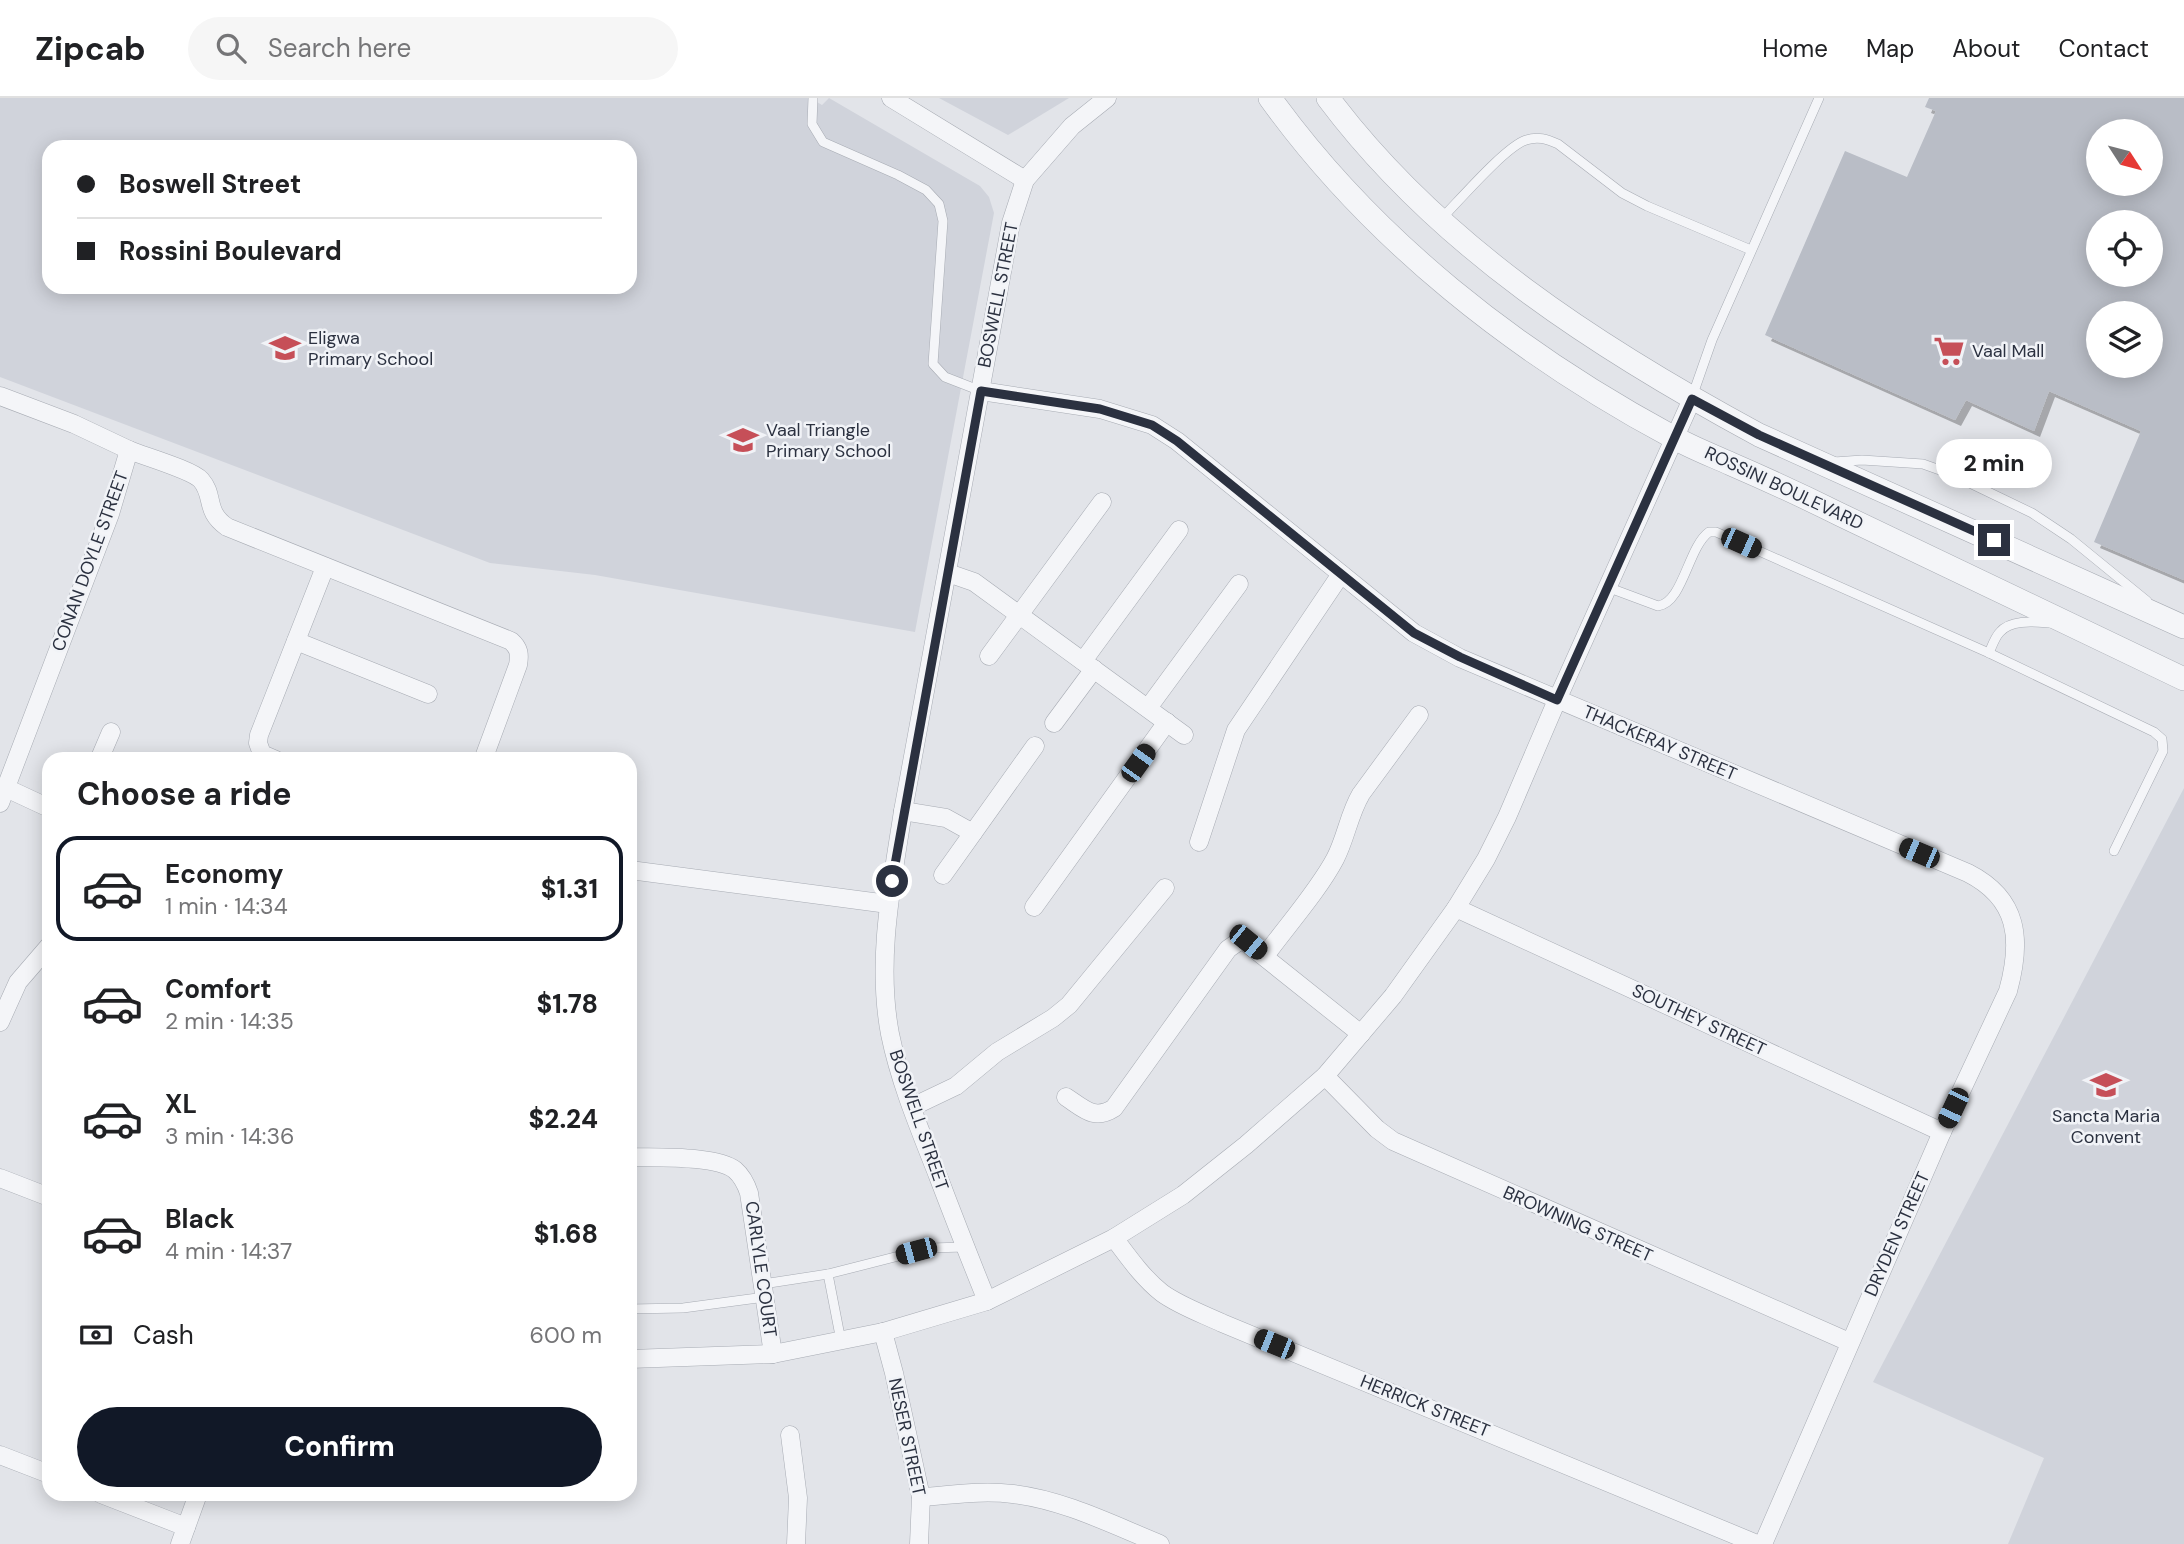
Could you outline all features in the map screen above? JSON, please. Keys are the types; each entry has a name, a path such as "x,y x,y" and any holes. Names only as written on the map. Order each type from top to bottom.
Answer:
{"street":[{"path":"891,98 1025,180"},
{"name":"BOSWELL STREET","path":"987,1301 912,1107 890,1034 884,958 888,904 1011,223 1025,180 1072,126 1107,98"},
{"name":"ROSSINI BOULEVARD","path":"1270,98 1301,140 1346,191 1434,274 1487,318 1581,385 1674,438 1786,488 2184,679"},
{"path":"1328,98 1346,122 1440,220 1510,279 1616,352 1692,399 1759,435 2178,624"},
{"name":"THACKERAY STREET","path":"981,391 1100,409 1152,425 1177,441 1414,633 1460,657 1557,700 1968,873 1995,890 2007,908 2012,922"},
{"name":"CONAN DOYLE STREET","path":"0,396 74,424 129,450 110,514 3,795"},
{"path":"637,1359 773,1354 883,1332 987,1301 1114,1238 1183,1195 1247,1145 1325,1076 1393,996 1457,908 1486,859 1692,399"},
{"path":"129,450 197,476 205,486 215,517 227,527 516,645 520,656 518,664 486,752"},
{"path":"989,656 1102,502"},
{"path":"1054,723 1088,665 1179,530"},
{"path":"261,752 259,735 325,566"},
{"path":"948,573 974,582 1184,735"},
{"path":"1199,842 1236,730 1341,574"},
{"path":"1148,708 1239,584"},
{"path":"296,641 428,694"},
{"path":"1265,956 1330,867 1353,807 1419,715"},
{"path":"1034,907 1167,722"},
{"path":"102,752 111,732"},
{"path":"943,875 1035,747"},
{"path":"3,795 42,806"},
{"path":"903,811 946,818 973,833"},
{"path":"637,871 888,904"},
{"path":"912,1107 956,1086 997,1052 1053,1018 1069,1005 1165,888"},
{"name":"SOUTHEY STREET","path":"1457,908 1942,1132"},
{"name":"DRYDEN STREET","path":"1763,1544 1942,1132 2008,991 2014,968 2012,922"},
{"path":"1066,1097 1099,1115 1114,1108 1228,949 1243,940 1361,1034"},
{"path":"0,1022 18,982 42,954"},
{"name":"BROWNING STREET","path":"1325,1076 1377,1129 1394,1141 1849,1342"},
{"name":"CARLYLE COURT","path":"637,1157 722,1163 735,1170 745,1181 773,1354"},
{"path":"0,1178 42,1194"},
{"name":"HERRICK STREET","path":"1114,1238 1142,1274 1177,1302 1757,1544"},
{"name":"NESER STREET","path":"883,1332 921,1497 919,1544"},
{"path":"790,1435 799,1498 796,1544"},
{"path":"0,1455 42,1471"},
{"path":"921,1497 983,1492 1043,1499 1160,1544"},
{"path":"115,1501 183,1536 196,1501"}],"lane":[{"path":"813,98 812,124 823,142 898,175 926,190 939,204 943,220 933,364 945,377 981,391"},
{"path":"1692,399 1712,340 1818,98"},
{"path":"1440,220 1508,152 1524,140 1546,138 1558,144 1622,193 1751,250"},
{"path":"1822,462 1863,460 1923,464 1951,474 2032,513 2071,539 2178,624"},
{"path":"1607,587 1664,606 1674,596 1700,541 1709,531 1716,532 1989,653 2154,732 2162,739 2162,751 2114,851"},
{"path":"1989,653 1998,633 2008,626 2032,622 2069,624"},
{"path":"637,1309 683,1308 930,1248 965,1247"},
{"path":"828,1274 841,1341"}],"shaded area":[{"path":"0,98 810,98 822,105 829,98 980,186 989,197 994,213 915,632 595,575 490,563 0,377"},
{"path":"939,98 1069,98 1008,135"},
{"name":"Sancta Maria Convent","path":"2184,788 2184,1544 2008,1544 2044,1458 1873,1382"}],"building":[{"name":"Vaal Mall","path":"1929,98 2184,98 2184,580 2094,542 2141,431 2049,391 2034,431 1966,400 1955,420 1765,335 1845,151 1907,177 1936,111 1925,107"}],"place":[{"name":"Eligwa Primary School","path":"285,348"},
{"name":"Vaal Mall","path":"1949,351"},
{"name":"Vaal Triangle Primary School","path":"743,440"},
{"name":"Sancta Maria Convent","path":"2106,1085"}],"route":[{"path":"892,881 981,391 1100,409 1152,425 1177,441 1414,633 1436,646 1557,700 1692,399 1759,435 1994,540"}]}
